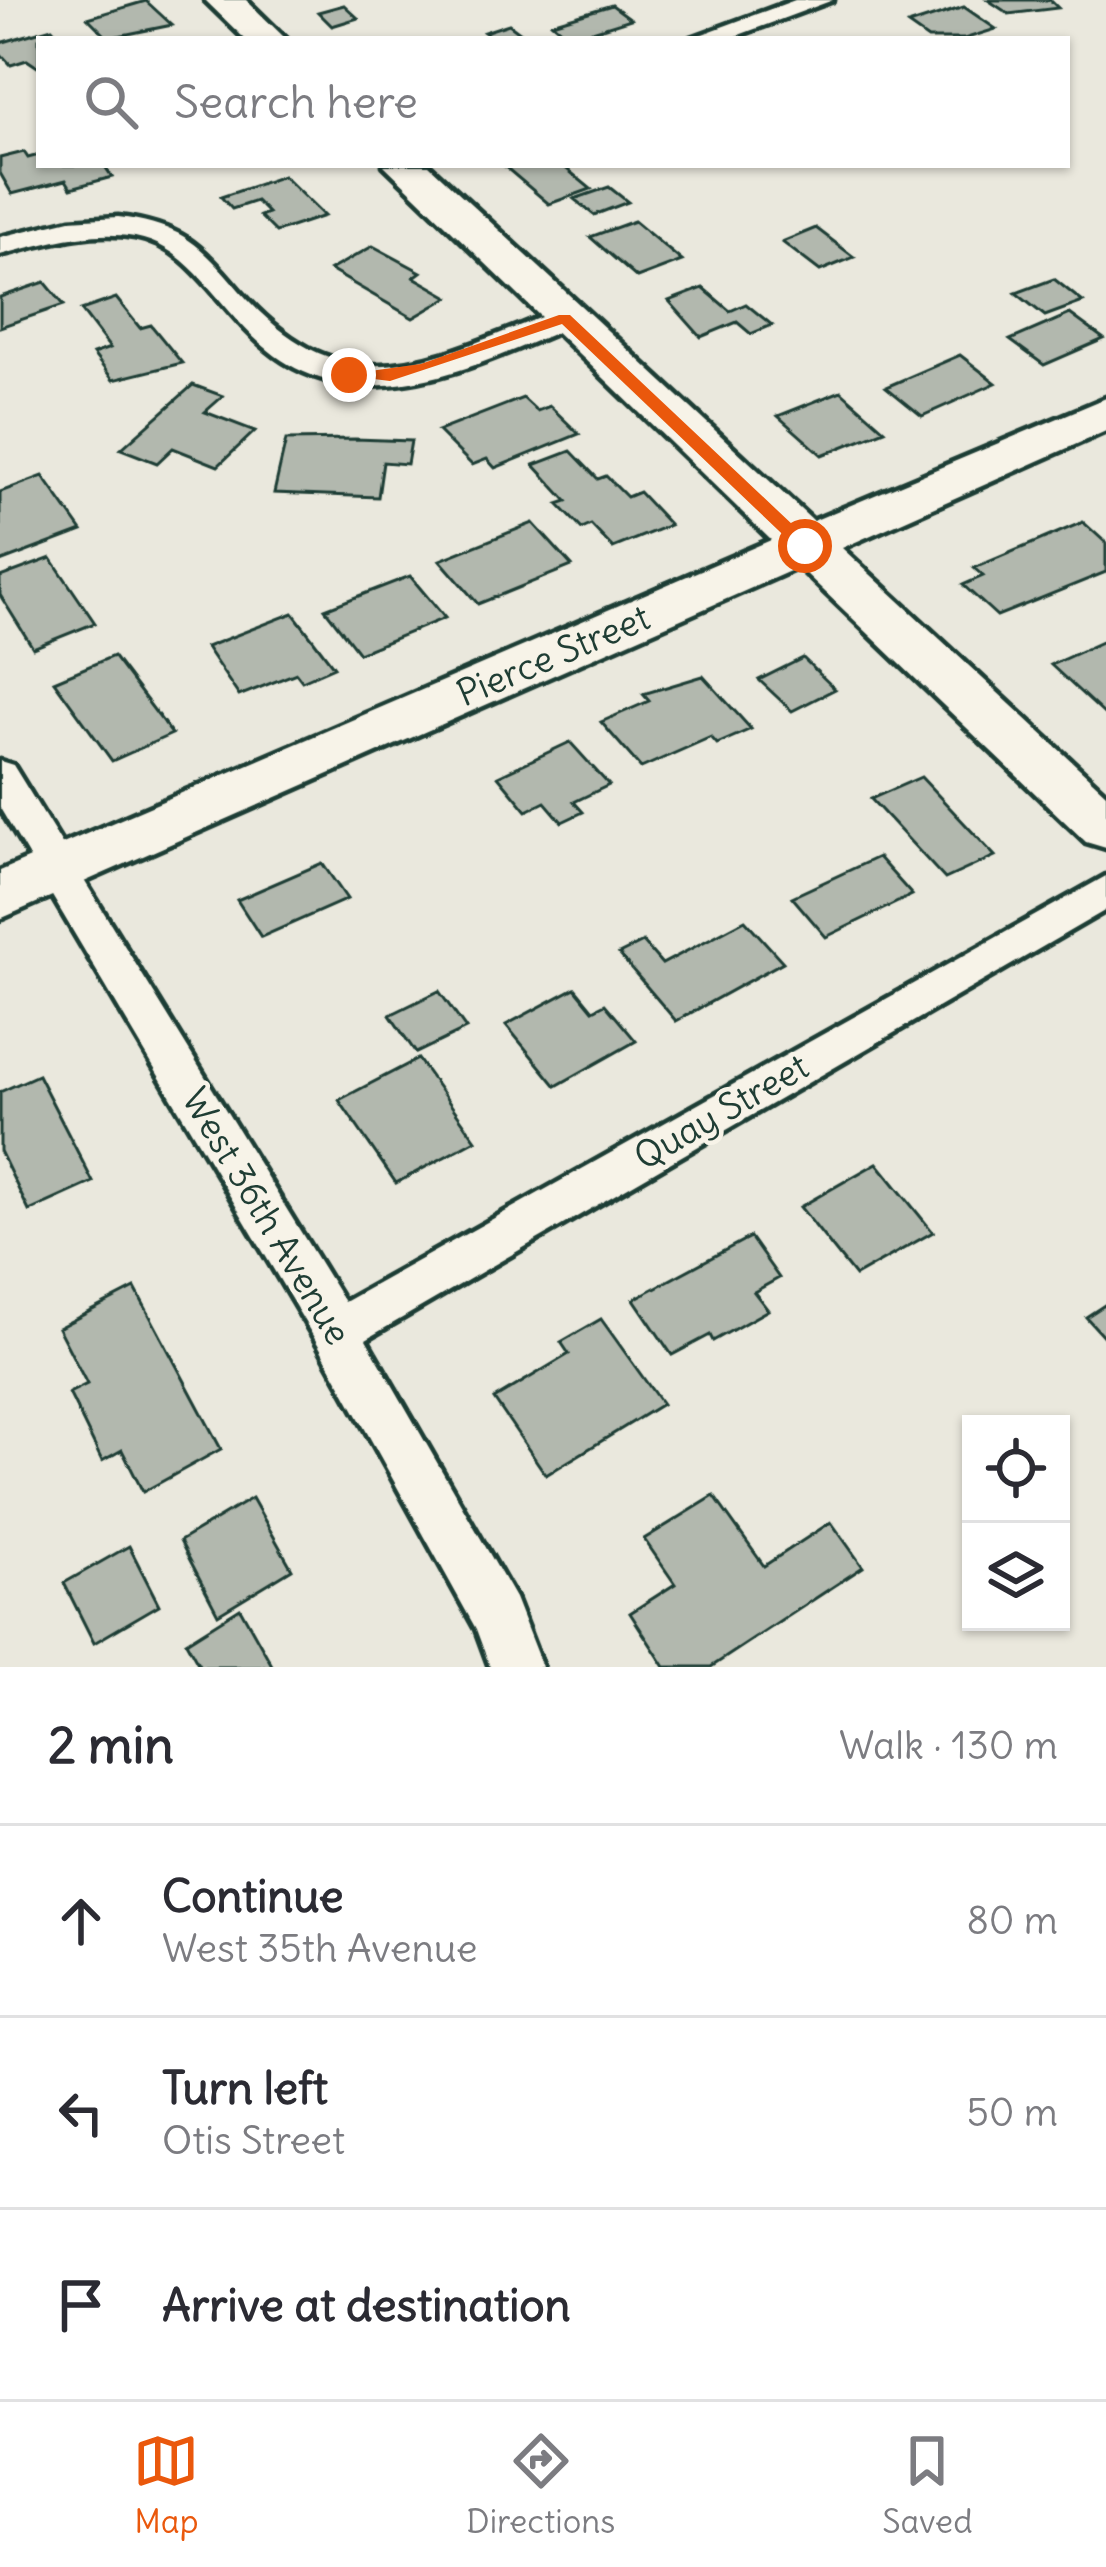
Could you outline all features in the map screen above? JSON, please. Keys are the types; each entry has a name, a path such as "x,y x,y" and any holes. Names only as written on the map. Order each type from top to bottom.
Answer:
{"street":[{"path":"224,0 264,36"},
{"path":"711,36 820,0"},
{"path":"408,168 1106,827"},
{"path":"0,246 50,230 124,226 162,235 189,249 257,330 308,363 349,375 390,376 426,368 565,318"},
{"name":"Pierce Street","path":"0,896 1106,413"},
{"name":"West 36th Avenue","path":"0,775 336,1330 497,1616 516,1667"},
{"name":"Quay Street","path":"336,1330 1106,891"}],"building":[{"path":"988,0 1050,0 1058,8 1009,14"},
{"path":"146,1 172,25 106,36 88,18"},
{"path":"344,5 358,18 332,26 318,12"},
{"path":"612,5 631,19 576,36 568,36 552,23"},
{"path":"964,7 996,29 974,36 924,36 908,25"},
{"path":"509,24 525,36 490,36 484,32"},
{"path":"52,28 59,36 36,36 36,66 27,60 11,65 0,53 0,43"},
{"path":"24,152 28,158 36,156 36,168 106,168 112,177 71,188 66,180 12,194 0,173 0,158"},
{"path":"507,168 566,168 591,189 549,204"},
{"path":"283,176 324,216 276,232 260,216 268,213 256,201 232,209 221,197"},
{"path":"609,187 628,202 594,215 574,199"},
{"path":"634,221 682,261 637,278 590,237"},
{"path":"816,228 854,257 820,271 782,242"},
{"path":"373,246 421,272 414,277 449,297 413,318 330,270"},
{"path":"1054,279 1083,302 1045,316 1016,293"},
{"path":"45,282 64,305 0,327 0,297"},
{"path":"703,288 730,311 746,304 772,325 751,334 737,322 701,337 669,301"},
{"path":"116,298 140,328 151,325 182,363 113,380 93,354 110,348 81,310"},
{"path":"1070,314 1104,339 1044,365 1010,340"},
{"path":"960,355 996,383 922,416 886,387"},
{"path":"193,385 223,396 205,412 255,431 218,466 173,448 157,463 121,449"},
{"path":"841,391 885,430 822,455 778,416"},
{"path":"523,398 537,411 550,406 579,434 495,468 487,459 472,465 438,431"},
{"path":"286,440 411,441 407,464 383,462 378,497 274,493"},
{"path":"571,451 598,479 606,476 627,497 639,492 670,525 613,548 591,525 582,529 558,504 567,501 534,465"},
{"path":"43,476 82,531 0,562 0,492"},
{"path":"1083,522 1106,543 1106,572 997,616 963,585 983,576 974,568"},
{"path":"533,523 572,566 478,604 440,560"},
{"path":"51,558 95,623 33,648 0,595 0,577"},
{"path":"410,576 445,618 359,653 325,609"},
{"path":"293,613 334,667 302,681 296,673 239,696 206,647"},
{"path":"1106,640 1106,713 1104,714 1051,665"},
{"path":"113,656 172,734 112,761 54,681"},
{"path":"803,658 835,689 792,711 759,680"},
{"path":"703,676 751,729 717,744 711,737 641,768 601,722 649,701 643,694"},
{"path":"570,742 609,785 574,802 583,812 562,822 545,802 527,811 498,776"},
{"path":"921,777 995,856 945,879 871,799"},
{"path":"878,857 912,895 826,937 792,897"},
{"path":"322,863 347,899 261,937 237,900"},
{"path":"745,920 783,962 676,1021 619,954 643,942 662,964"},
{"path":"575,988 593,1010 605,1004 636,1041 556,1086 506,1025"},
{"path":"439,991 466,1029 416,1053 390,1015"},
{"path":"418,1059 476,1140 396,1183 339,1100"},
{"path":"38,1075 93,1182 29,1211 0,1151 0,1092"},
{"path":"877,1163 933,1232 855,1276 800,1207"},
{"path":"750,1237 779,1278 754,1292 768,1310 713,1341 710,1335 672,1355 634,1299"},
{"path":"135,1288 221,1449 143,1492 122,1450 102,1461 69,1393 87,1384 58,1328"},
{"path":"1106,1304 1106,1339 1086,1317"},
{"path":"601,1319 662,1404 546,1475 494,1399 569,1354 561,1342"},
{"path":"714,1496 764,1566 831,1522 863,1567 711,1667 665,1667 630,1613 675,1584 644,1539"},
{"path":"252,1498 292,1569 218,1614 180,1541"},
{"path":"129,1546 159,1605 94,1643 64,1583"},
{"path":"240,1608 273,1667 200,1667 186,1642"}],"route":[{"path":"349,375 390,376 426,368 565,318 805,546"}]}
